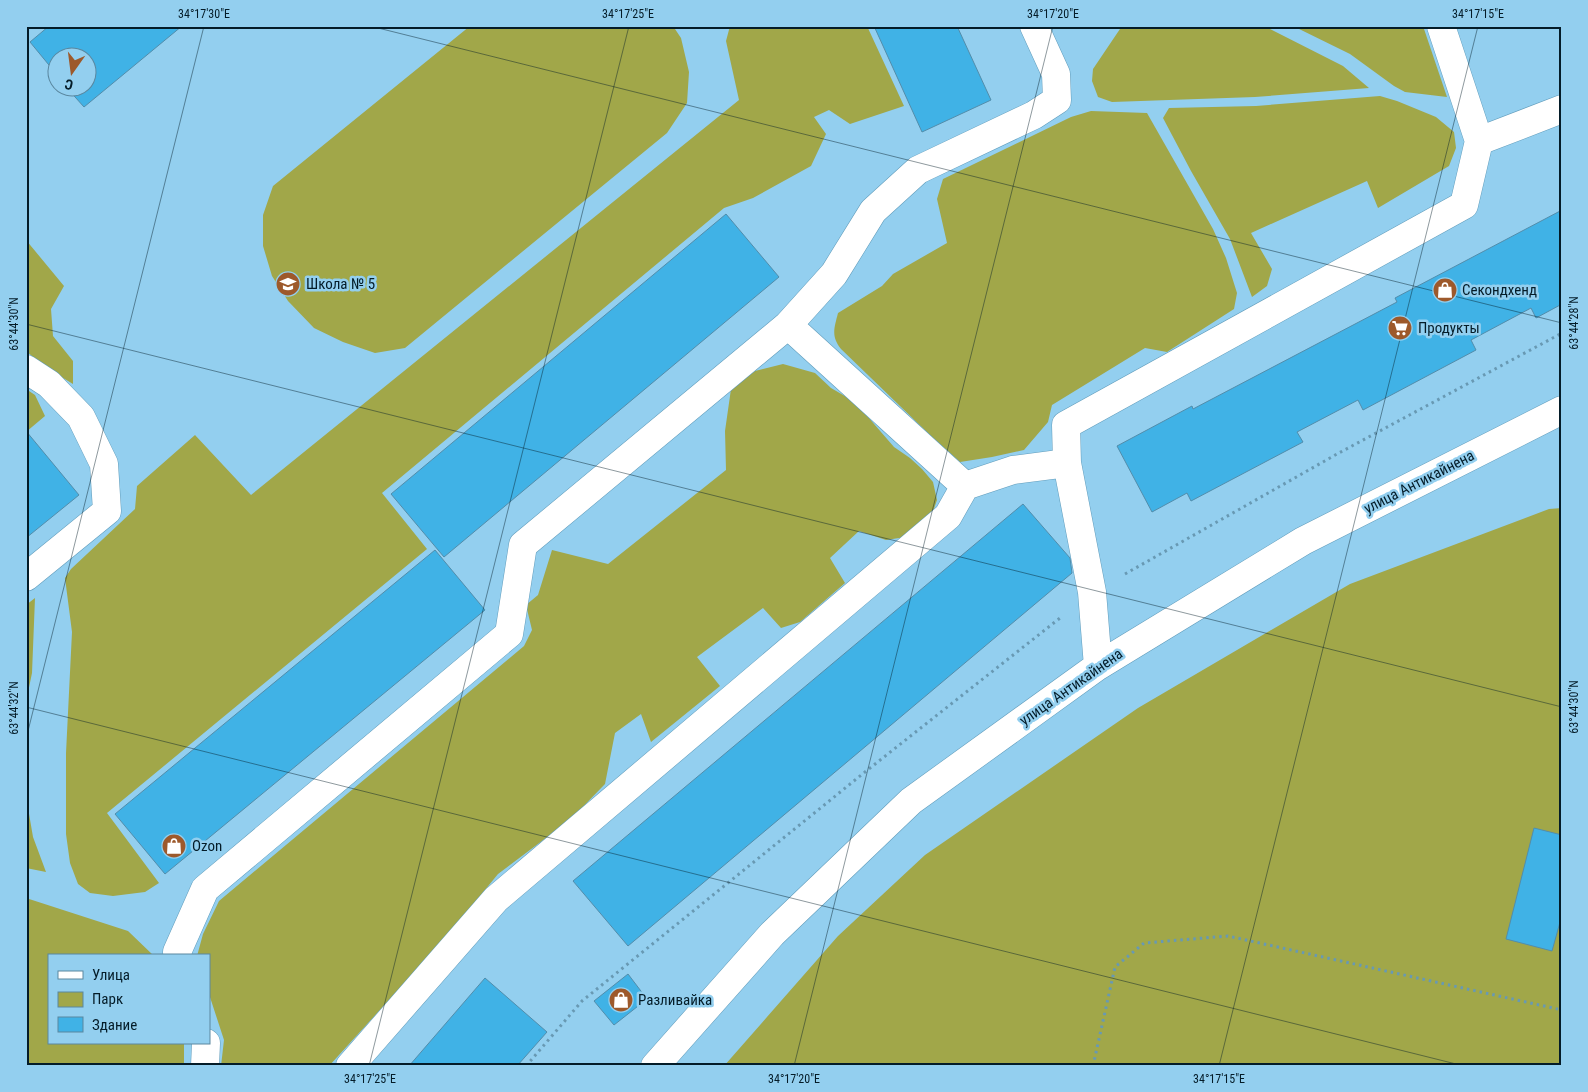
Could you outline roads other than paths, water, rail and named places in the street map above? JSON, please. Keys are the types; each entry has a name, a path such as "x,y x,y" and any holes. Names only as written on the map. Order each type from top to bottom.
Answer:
{"street":[{"path":"178,954 205,889 509,634 523,545 788,325 834,274 873,211 918,170 1034,115 1057,100 1056,74 1034,26"},
{"path":"1098,666 1092,592 1067,463 1066,425 1464,205 1478,141 1441,26"},
{"path":"1478,141 1562,109"},
{"path":"788,325 966,486"},
{"path":"26,369 49,384 81,417 104,464 107,511 26,578"},
{"name":"улица Антикайнена","path":"655,1066 772,934 911,801 1098,666 1303,541 1562,410"},
{"path":"350,1066 496,899 948,516 966,486 1013,470 1067,463"},
{"path":"205,1066 206,1044"}],"place":[{"name":"Школа № 5","path":"288,284"},
{"name":"Секондхенд","path":"1445,290"},
{"name":"Продукты","path":"1400,328"},
{"name":"Ozon","path":"174,846"},
{"name":"Разливайка","path":"621,1000"}]}
